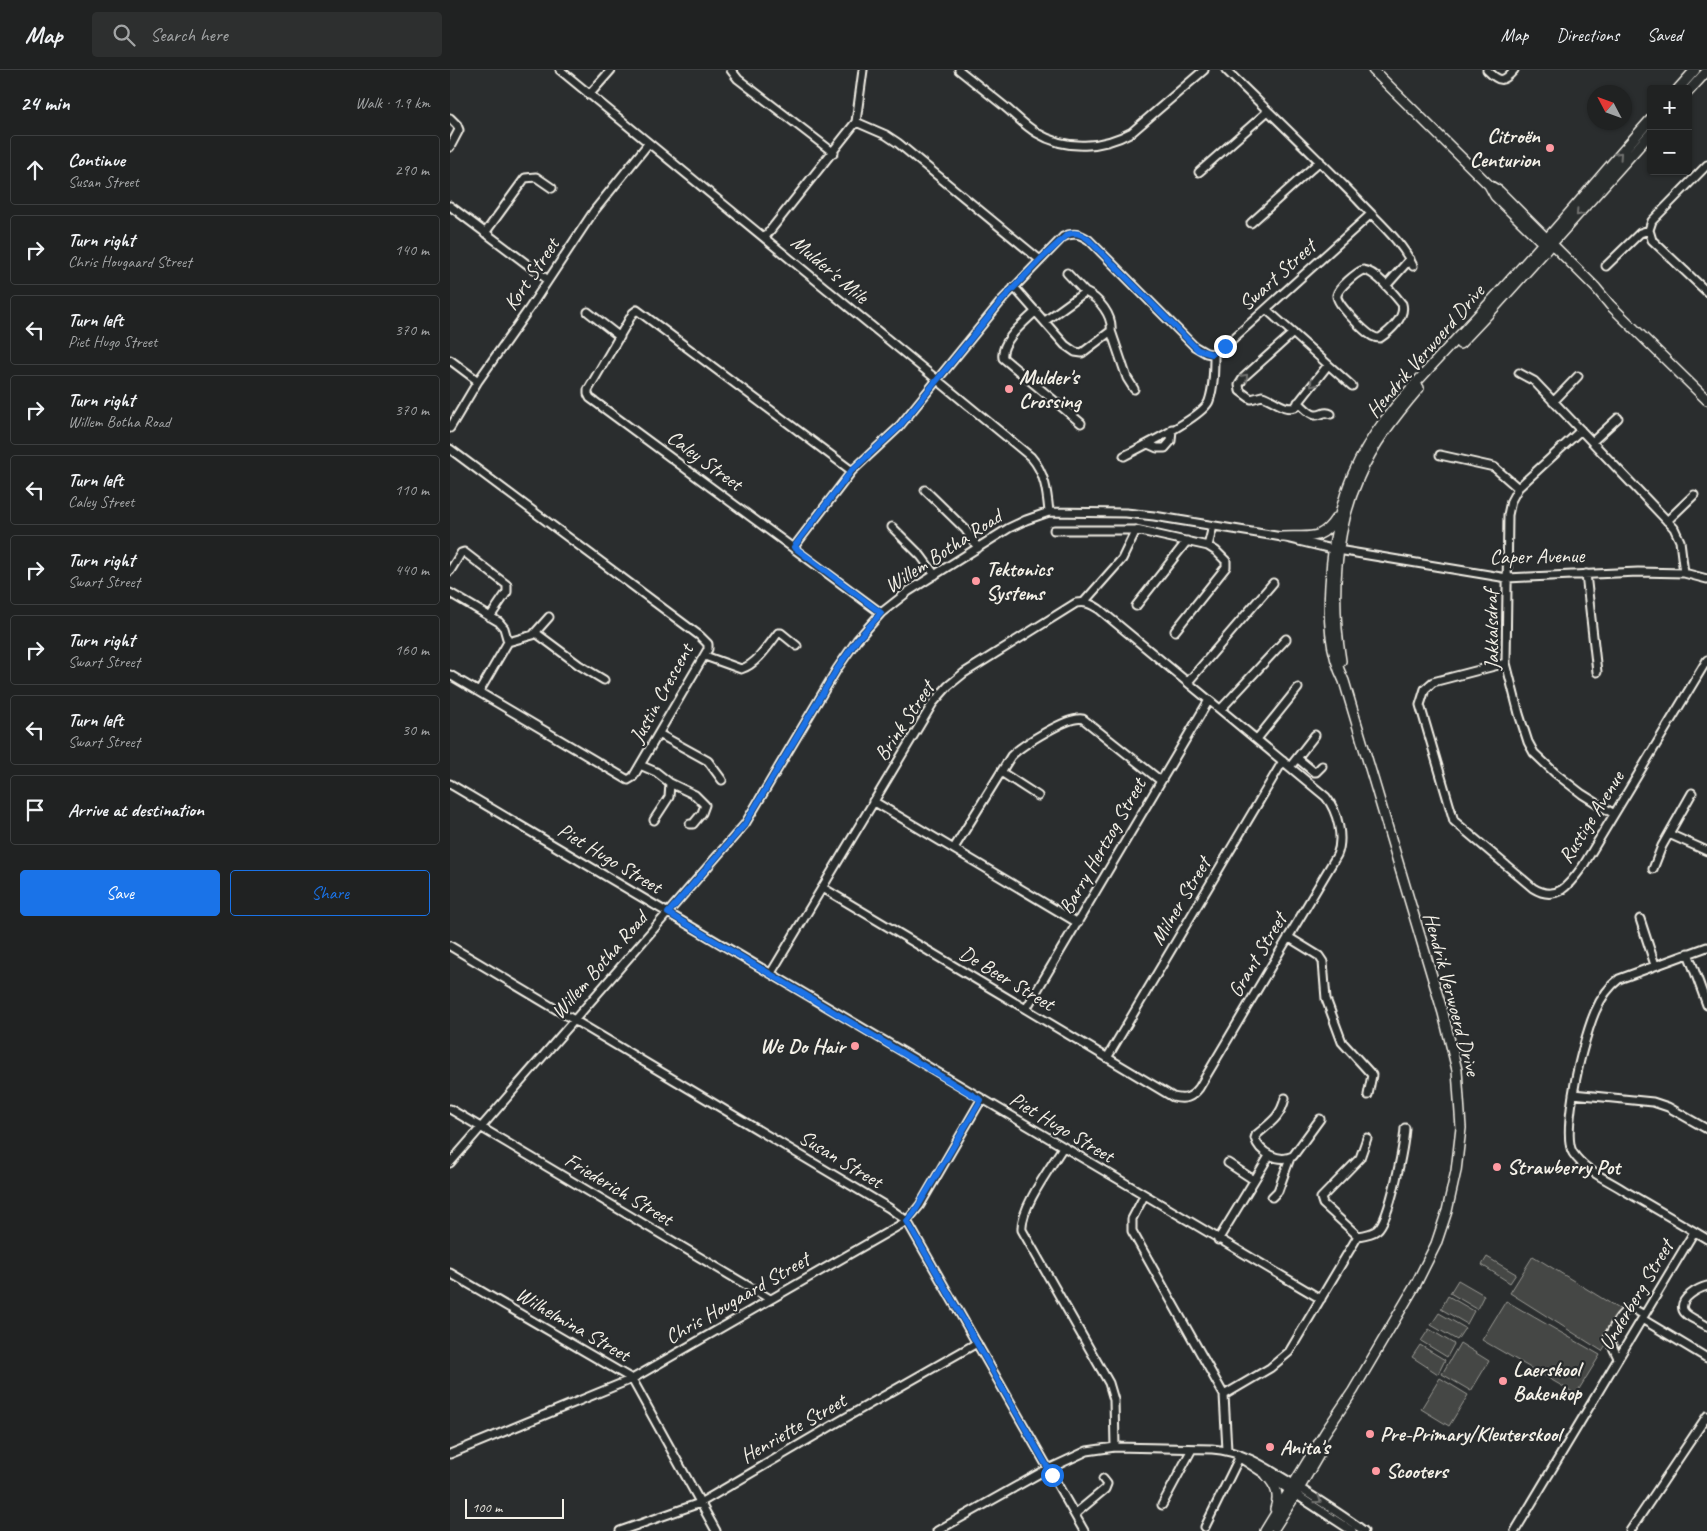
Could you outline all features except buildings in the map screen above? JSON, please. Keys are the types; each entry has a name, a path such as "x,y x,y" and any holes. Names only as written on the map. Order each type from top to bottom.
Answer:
{"main road":[{"path":"1373,70 1488,185 1495,196 1596,288 1610,305 1707,400"},
{"path":"1682,85 1695,70"},
{"path":"1692,88 1707,71"},
{"name":"Hendrik Verwoerd Drive","path":"1335,550 1350,497 1368,460 1389,426 1432,373 1547,243 1647,124"},
{"name":"Hendrik Verwoerd Drive","path":"1272,1531 1295,1489 1347,1405 1353,1391 1416,1284 1436,1244 1447,1212 1456,1171 1461,1128 1457,1070 1443,1014 1344,681 1338,668 1330,635 1329,604 1341,511 1353,473 1382,424 1404,396 1647,137"},
{"path":"1282,538 1309,537 1323,533 1330,528 1341,511"},
{"path":"1266,1475 1273,1483 1277,1492 1277,1502 1272,1521"},
{"name":"Hendrik Verwoerd Drive","path":"1266,1531 1295,1489"}],"street":[{"name":"Mulder's Mile","path":"560,70 976,411 1036,463 1046,486 1049,512"},
{"path":"590,95 611,70"},
{"path":"732,70 738,79 834,153"},
{"path":"765,237 834,153 856,122 862,70"},
{"path":"959,70 1038,133 1059,141 1089,145 1099,145 1132,132 1204,70"},
{"path":"1226,70 1320,161 1402,248 1412,263 1386,286"},
{"path":"1488,71 1497,79 1504,80 1514,70"},
{"path":"1199,172 1268,111"},
{"path":"450,118 460,130 450,147"},
{"path":"856,122 886,135 898,143 1040,260"},
{"name":"Kort Street","path":"450,428 478,381 594,211 648,144"},
{"path":"1251,223 1320,161"},
{"path":"1707,165 1652,221 1649,230 1652,240 1707,292"},
{"path":"485,233 525,178 536,177 552,188"},
{"path":"450,206 548,280"},
{"name":"Swart Street","path":"1214,354 1371,214"},
{"path":"1606,266 1640,233 1649,230"},
{"path":"794,547 852,470 898,428 1014,287 1063,237 1070,234 1078,234 1087,238 1194,346 1206,354 1214,354 1213,380 1208,403 1205,408 1148,444 1124,456"},
{"path":"1362,270 1371,272 1386,286 1402,304 1403,314 1382,337 1375,338 1340,305 1336,297 1347,282 1362,270"},
{"path":"1067,273 1085,292 1092,296 1109,316 1112,324 1111,331 1127,378 1134,389"},
{"path":"1014,287 1065,345 1078,354 1111,331"},
{"path":"1045,321 1085,292"},
{"path":"1266,309 1352,386"},
{"name":"Caley Street","path":"852,470 636,310 589,386 589,397 881,613"},
{"path":"1036,311 1007,341 1003,348 1003,358 1081,423"},
{"path":"588,312 620,337"},
{"path":"1293,333 1244,377 1238,385 1240,391 1251,399 1262,396 1287,408 1292,408 1328,365"},
{"path":"450,360 478,381"},
{"path":"1519,373 1534,381 1678,534 1684,573"},
{"path":"1553,402 1578,376"},
{"path":"1298,402 1312,414 1316,415 1324,412 1331,414"},
{"path":"1592,442 1618,418"},
{"path":"1148,444 1165,448 1171,441 1172,429"},
{"name":"Jakkalsdraf","path":"1581,430 1518,488 1511,500 1508,516 1506,663 1518,714 1534,753 1555,773 1582,794 1614,814"},
{"name":"Justin Crescent","path":"450,449 700,636 708,644 705,656 640,766 633,777 628,780 450,675"},
{"path":"1440,455 1494,467 1518,488"},
{"path":"925,490 965,529 978,548"},
{"path":"1667,521 1694,495"},
{"name":"Willem Botha Road","path":"450,1163 745,824 837,669 857,640 881,613 909,592 1018,524 1049,512 1126,512 1282,538 1335,550"},
{"path":"1208,546 1213,526"},
{"path":"892,527 921,556 935,575"},
{"path":"1054,530 1136,530 1208,546 1222,557 1226,561 1226,566 1175,631"},
{"path":"1136,530 1122,559 1084,602 1099,609 1290,767 1315,735"},
{"path":"1136,606 1187,541"},
{"name":"Caper Avenue","path":"1335,550 1507,578 1586,574 1684,573 1707,580"},
{"path":"450,571 461,553 464,552 507,585 507,592 490,617"},
{"path":"1586,574 1598,672"},
{"path":"1188,682 1273,582"},
{"path":"450,593 499,622 504,628 508,642 479,692"},
{"name":"Brink Street","path":"771,973 926,712 948,686 964,673 1068,608 1084,602"},
{"path":"508,642 529,637 536,633 549,616"},
{"path":"536,633 579,665 604,680"},
{"path":"705,656 741,670 747,668 778,633 781,633 796,646"},
{"path":"1221,709 1286,639"},
{"name":"Rustige Avenue","path":"1506,663 1433,682 1425,689 1420,705 1454,821 1533,888 1542,893 1551,893 1563,889 1576,876 1595,849 1707,660"},
{"path":"1257,739 1298,688"},
{"name":"Barry Hertzog Street","path":"1026,1010 1209,700"},
{"path":"954,848 1011,756 1020,748 1067,721 1082,718 1161,781"},
{"path":"659,734 708,761 722,780"},
{"path":"1297,758 1314,772 1322,766"},
{"name":"Milner Street","path":"1107,1058 1283,761"},
{"path":"640,766 656,772 670,783 696,795 705,805 702,813 693,824 690,824"},
{"name":"Grant Street","path":"1173,1097 1184,1099 1199,1088 1339,849 1340,836 1334,809 1326,797 1290,767"},
{"path":"1002,772 1038,796"},
{"path":"654,820 669,797 670,783"},
{"name":"Piet Hugo Street","path":"450,784 1320,1300"},
{"path":"1653,869 1659,852 1692,793"},
{"path":"874,801 1078,922"},
{"path":"1670,834 1707,851"},
{"name":"De Beer Street","path":"823,888 1173,1097"},
{"path":"1640,919 1655,965"},
{"path":"1288,937 1319,956 1323,962 1326,999 1342,1042 1372,1075 1368,1095"},
{"name":"Susan Street","path":"450,946 890,1208 907,1221 1084,1531"},
{"path":"1707,947 1619,979 1606,992 1589,1027 1577,1070 1569,1134 1572,1153 1589,1169 1707,1239"},
{"path":"1688,953 1707,1004"},
{"path":"1573,1094 1653,1102 1685,1115 1707,1129"},
{"path":"1285,1098 1280,1113 1255,1138 1256,1143 1269,1156 1290,1158"},
{"name":"Chris Hougaard Street","path":"450,1454 632,1379 907,1221 914,1213 981,1100"},
{"name":"Friederich Street","path":"450,1109 770,1299"},
{"path":"1272,1196 1278,1191 1290,1158 1296,1153 1320,1119"},
{"path":"1224,1395 1280,1361 1294,1345 1358,1236 1377,1230 1385,1219 1399,1166 1405,1128"},
{"path":"1358,1236 1323,1204 1321,1198 1359,1159 1363,1153 1367,1138"},
{"path":"1063,1147 1026,1208 1022,1230 1109,1384 1114,1400 1115,1447"},
{"path":"1218,1240 1269,1156"},
{"path":"1228,1163 1254,1180"},
{"path":"1144,1196 1132,1219 1134,1236 1224,1395 1233,1454 1205,1527"},
{"name":"Underberg Street","path":"1515,1531 1694,1232"},
{"name":"Wilhelmina Street","path":"450,1273 632,1379 716,1531"},
{"path":"1707,1286 1697,1289 1687,1298 1683,1311 1707,1326"},
{"path":"1618,1358 1608,1336 1623,1313 1632,1308 1643,1318 1707,1358"},
{"name":"Henriette Street","path":"620,1531 700,1503 977,1343"},
{"path":"1630,1531 1707,1416"},
{"path":"937,1531 1048,1469 1087,1451 1115,1447 1192,1449 1233,1454 1252,1460 1352,1531"},
{"path":"1162,1506 1192,1449"},
{"path":"1233,1454 1364,1531"},
{"path":"1075,1514 1105,1490 1107,1484 1103,1479"}],"shaded area":[{"path":"1533,1256 1626,1313 1602,1351 1510,1293"},
{"path":"1487,1257 1516,1274 1510,1283 1482,1265"},
{"path":"1458,1280 1484,1295 1477,1309 1450,1293"},
{"path":"1448,1296 1474,1311 1467,1324 1441,1309"},
{"path":"1506,1301 1600,1355 1576,1394 1482,1340"},
{"path":"1439,1313 1465,1328 1457,1340 1431,1325"},
{"path":"1429,1329 1454,1344 1447,1357 1421,1341"},
{"path":"1460,1343 1489,1361 1471,1391 1442,1374"},
{"path":"1420,1345 1445,1360 1438,1374 1412,1357"},
{"path":"1440,1378 1468,1395 1449,1426 1421,1409"}],"place":[{"name":"Citroën Centurion","path":"1550,148"},
{"name":"Mulder's Crossing","path":"1009,389"},
{"name":"Tektonics Systems","path":"976,581"},
{"name":"We Do Hair","path":"855,1046"},
{"name":"Strawberry Pot","path":"1497,1167"},
{"name":"Laerskool Bakenkop","path":"1503,1381"},
{"name":"Pre-Primary/Kleuterskool","path":"1370,1434"},
{"name":"Anita's","path":"1270,1447"},
{"name":"Scooters","path":"1376,1471"}],"route":[{"path":"1052,1475 907,1221 914,1213 981,1100 668,913 745,824 837,669 857,640 881,613 794,547 852,470 898,428 1003,299 1040,260 1063,237 1072,233 1083,236 1198,350 1206,354 1214,354 1225,346"}]}
